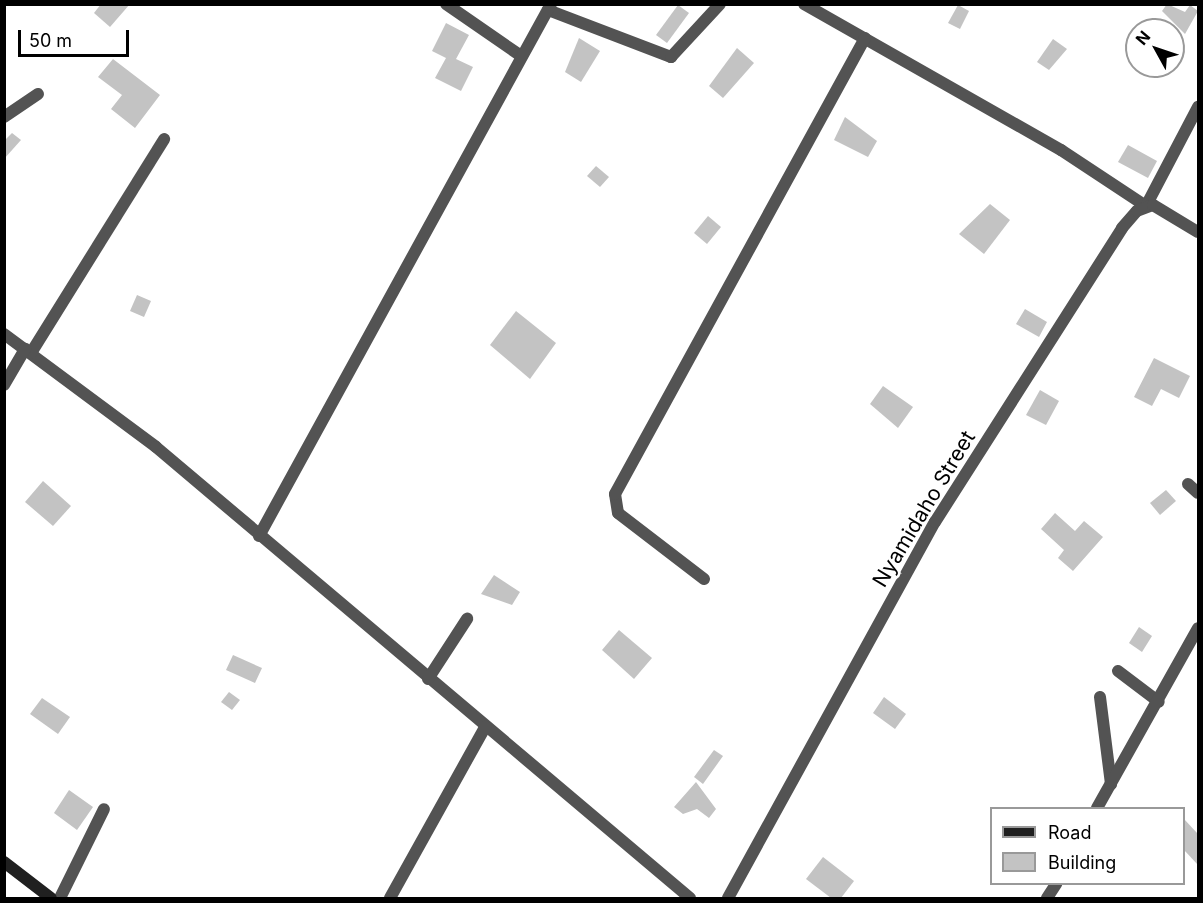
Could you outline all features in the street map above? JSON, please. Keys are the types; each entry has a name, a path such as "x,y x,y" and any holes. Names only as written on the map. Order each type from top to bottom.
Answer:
{"street":[{"path":"446,4 521,56"},
{"path":"259,536 550,7 671,57 720,4"},
{"path":"804,4 1146,206 1198,232"},
{"path":"704,579 618,513 615,494 865,38"},
{"path":"4,117 38,94"},
{"name":"Nyamidaho Street","path":"728,898 935,522 1090,274 1130,218 1146,206 1198,107"},
{"path":"4,386 164,139"},
{"path":"4,334 156,447 690,898"},
{"path":"1188,484 1198,493"},
{"path":"428,679 467,619"},
{"path":"1098,807 1159,702 1198,628"},
{"path":"1118,671 1159,702"},
{"path":"1100,697 1111,784"},
{"path":"390,898 485,727"},
{"path":"60,898 104,809"},
{"path":"4,862 51,898"},
{"path":"1047,898 1055,885"}],"building":[{"path":"101,4 130,4 110,27 94,13"},
{"path":"1167,4 1185,12 1190,5 1198,11 1185,34 1185,18 1169,18 1162,11"},
{"path":"678,5 689,13 667,43 656,35"},
{"path":"958,5 969,11 960,29 948,23"},
{"path":"446,23 469,35 456,59 473,67 461,91 435,78 446,58 432,51"},
{"path":"579,38 600,51 581,82 565,72"},
{"path":"1053,39 1067,49 1049,70 1037,62"},
{"path":"737,48 754,63 723,98 709,86"},
{"path":"113,59 160,95 135,128 111,109 122,95 98,77"},
{"path":"845,117 877,141 868,157 834,140"},
{"path":"12,133 21,140 4,159 4,141"},
{"path":"1128,145 1157,161 1148,178 1118,162"},
{"path":"596,166 609,177 600,187 587,176"},
{"path":"990,204 1010,220 984,254 959,234"},
{"path":"708,216 721,227 707,244 694,233"},
{"path":"137,295 151,301 144,317 130,311"},
{"path":"1025,309 1047,322 1039,337 1016,324"},
{"path":"516,311 556,343 530,379 490,345"},
{"path":"1154,358 1190,376 1179,398 1161,389 1152,406 1134,397"},
{"path":"883,386 913,407 898,428 870,404"},
{"path":"1040,390 1059,401 1046,425 1026,415"},
{"path":"43,481 71,506 53,526 25,502"},
{"path":"1166,490 1176,501 1160,515 1150,503"},
{"path":"1055,513 1075,531 1084,521 1103,537 1073,571 1058,558 1064,550 1041,529"},
{"path":"494,575 520,592 512,605 481,594"},
{"path":"1139,627 1152,636 1142,652 1129,643"},
{"path":"619,630 652,658 634,679 602,650"},
{"path":"233,655 262,668 255,683 226,670"},
{"path":"229,692 240,700 232,710 221,702"},
{"path":"884,697 906,714 895,729 873,713"},
{"path":"42,698 70,717 58,734 30,714"},
{"path":"714,750 723,756 703,784 694,777"},
{"path":"696,782 716,809 709,818 697,809 683,814 674,807"},
{"path":"69,790 93,807 77,830 54,813"},
{"path":"1185,820 1198,834 1198,865 1185,851"},
{"path":"823,857 854,881 841,898 831,898 806,879"}]}
